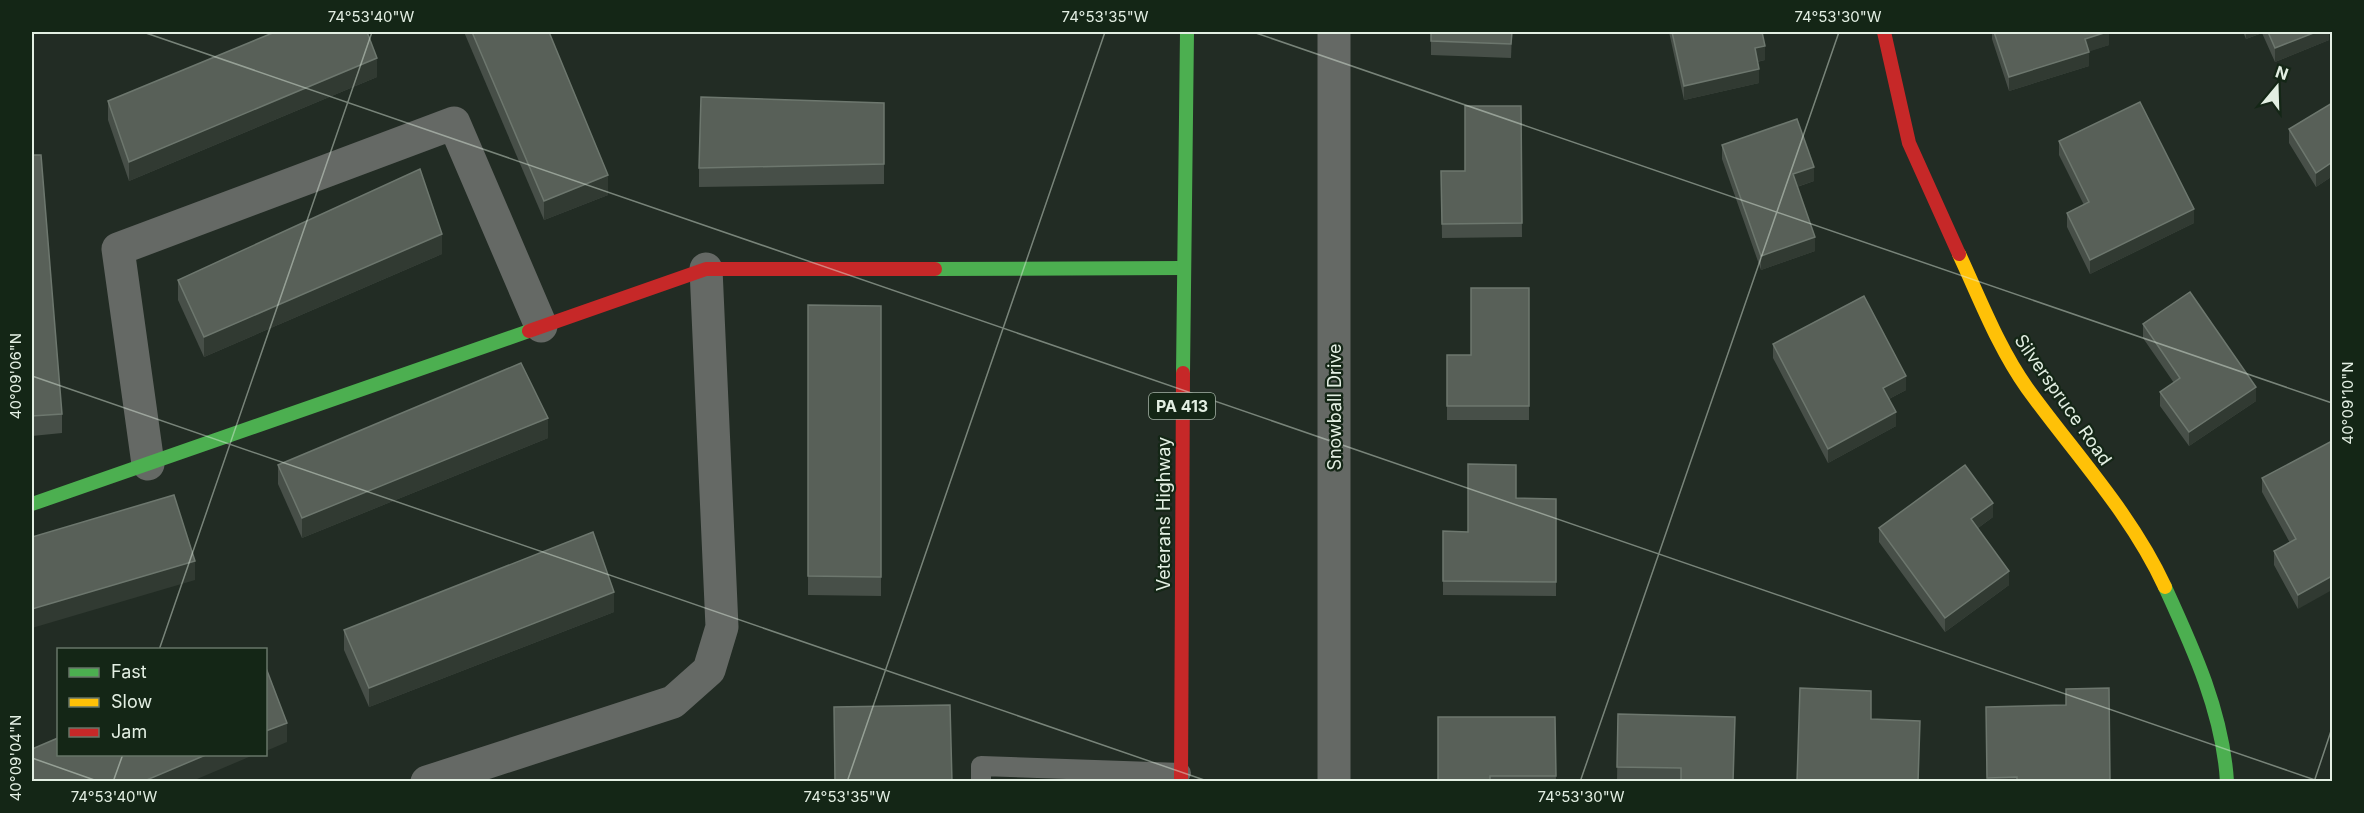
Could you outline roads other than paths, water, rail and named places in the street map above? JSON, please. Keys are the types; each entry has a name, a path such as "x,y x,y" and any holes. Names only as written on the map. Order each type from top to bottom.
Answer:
{"street":[{"name":"Veterans Highway","path":"1181,777 1183,268 1187,32"},
{"name":"Snowball Drive","path":"1334,32 1334,782"},
{"name":"Silverspruce Road","path":"1884,32 1909,143 1994,331 2026,386 2112,499 2156,568 2190,641 2210,696 2226,764 2227,782"},
{"path":"148,464 118,249 454,123 541,327"},
{"path":"32,504 706,269 1183,268"},
{"path":"427,782 673,702 709,670 722,627 706,269"}],"lane":[{"path":"981,782 981,766 1181,777"}]}
